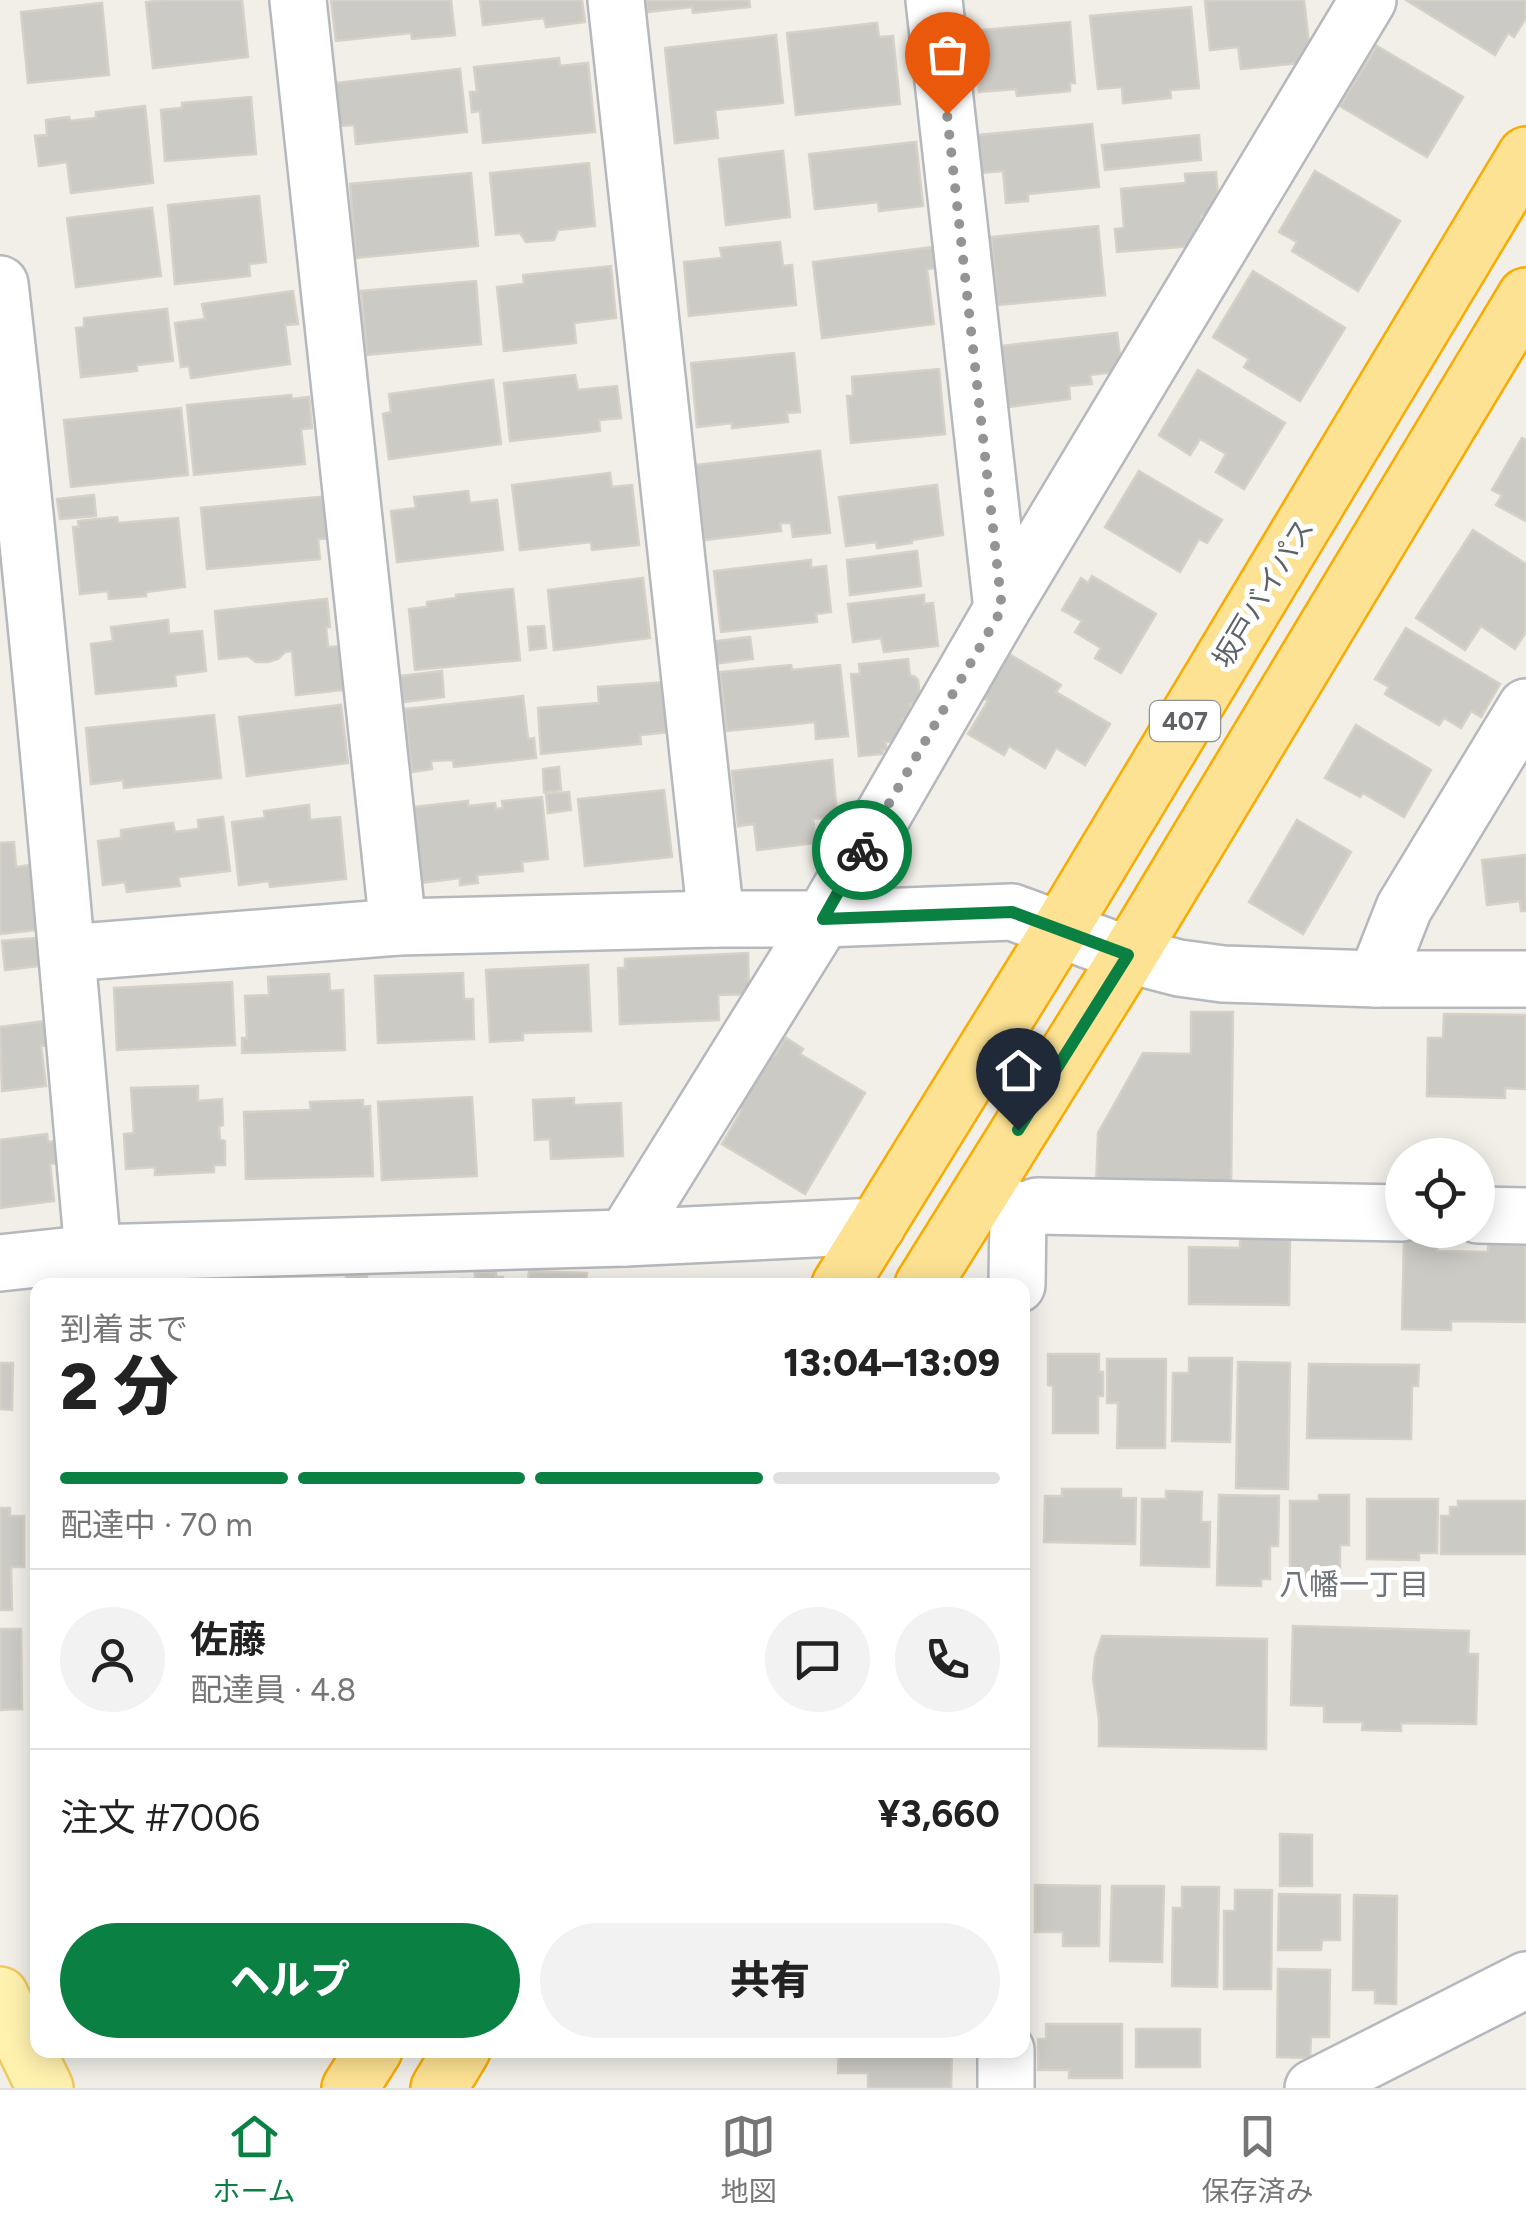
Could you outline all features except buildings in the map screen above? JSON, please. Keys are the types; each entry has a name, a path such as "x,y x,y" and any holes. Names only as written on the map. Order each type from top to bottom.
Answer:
{"highway":[{"name":"坂戸バイパス","path":"844,1278 1061,928 1526,155"},
{"name":"407","path":"930,1278 1000,1201 1128,955 1526,296"},
{"path":"350,2088 369,2058"},
{"path":"440,2088 457,2058"}],"main road":[{"path":"0,1994 44,2088"}],"street":[{"path":"298,0 398,927"},
{"path":"616,0 716,919"},
{"path":"934,0 1002,609"},
{"path":"624,1238 823,919 1002,609 1368,0"},
{"path":"0,284 7,409 67,953 93,1253"},
{"path":"1376,980 1404,908 1526,707"},
{"path":"67,953 398,927 1012,912 1128,955 1222,974 1376,980 1526,979"},
{"path":"1016,1278 1000,1201 1037,1206 1385,1213"},
{"path":"1495,1215 1526,1216"},
{"path":"0,1263 93,1253 421,1265 624,1238 876,1226"},
{"path":"1313,2088 1525,1995"},
{"path":"1006,2058 1006,2088"}],"way so far":[{"path":"862,850 1002,609 947,114"}],"district":[{"name":"八幡一丁目","path":"1354,1585"}],"route":[{"path":"862,850 823,919 1012,912 1128,955 1018,1130"}]}
